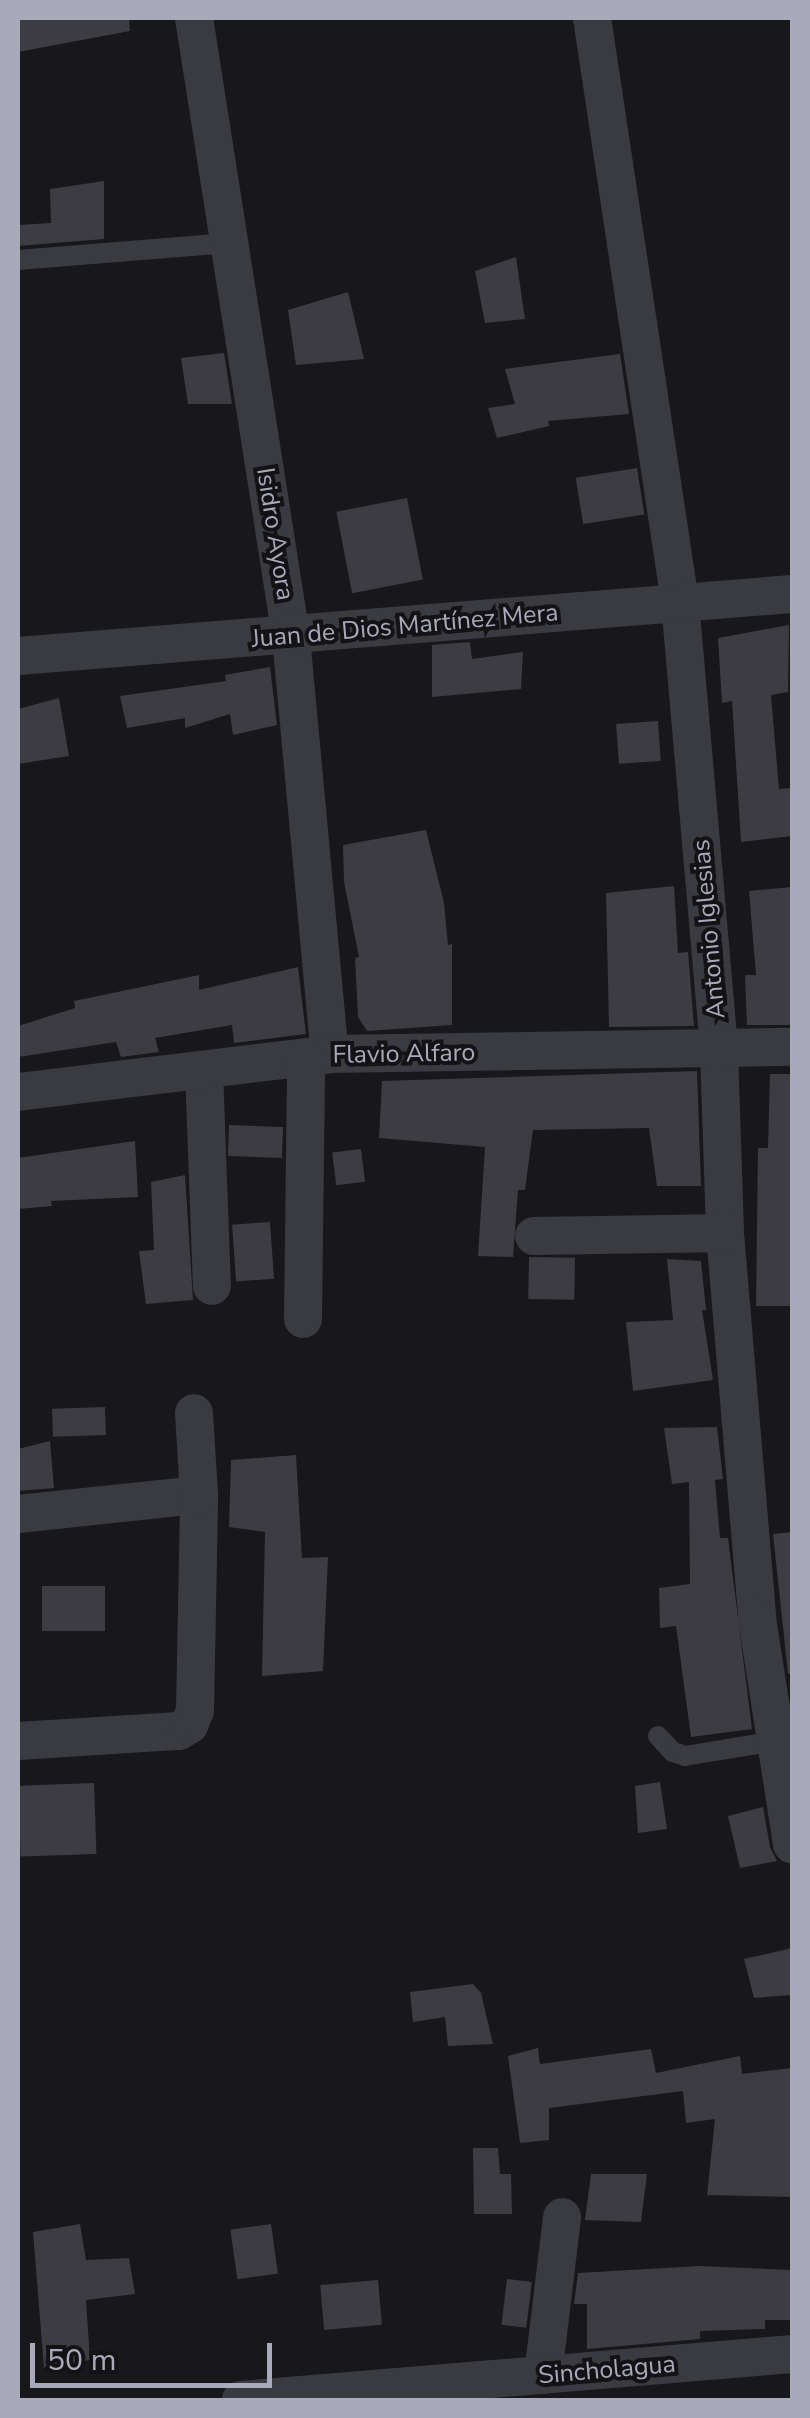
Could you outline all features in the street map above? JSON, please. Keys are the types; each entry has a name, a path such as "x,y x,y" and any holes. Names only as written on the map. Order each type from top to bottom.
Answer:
{"street":[{"name":"Isidro Ayora","path":"194,18 291,637 318,1056 303,1319"},
{"name":"Antonio Iglesias","path":"592,18 680,602 719,1050 725,1233 757,1618 792,1844"},
{"name":"Juan de Dios Martínez Mera","path":"18,656 792,594"},
{"name":"Flavio Alfaro","path":"18,1092 318,1056 792,1046"},
{"path":"204,1070 212,1286"},
{"path":"534,1236 725,1233"},
{"path":"18,1741 178,1731 190,1725 194,1711 199,1495 194,1413"},
{"path":"18,1514 199,1495"},
{"path":"543,2376 562,2217"},
{"name":"Sincholagua","path":"241,2400 792,2354"}],"lane":[{"path":"18,260 231,243"},
{"path":"658,1736 673,1752 686,1756 776,1741"}],"building":[{"path":"18,18 129,18 130,31 18,52"},
{"path":"104,181 104,239 18,246 18,225 51,223 50,189"},
{"path":"516,257 525,319 485,323 475,271"},
{"path":"348,292 364,359 296,365 288,310"},
{"path":"224,353 232,404 188,404 181,358"},
{"path":"620,354 629,414 548,421 549,426 497,438 488,408 515,404 505,369"},
{"path":"637,468 644,514 583,524 576,478"},
{"path":"407,498 423,579 352,593 336,512"},
{"path":"789,625 788,692 771,695 779,789 792,788 792,836 741,842 732,701 722,703 718,638"},
{"path":"470,642 472,659 523,652 521,689 432,697 432,645"},
{"path":"270,667 277,725 233,735 230,714 185,728 185,718 127,728 120,696 226,681 225,675"},
{"path":"59,698 69,756 18,764 18,709"},
{"path":"658,721 661,761 619,764 616,724"},
{"path":"426,830 444,903 448,945 452,944 452,1025 367,1031 358,1017 355,958 359,957 344,882 343,845"},
{"path":"674,886 678,953 688,952 694,1026 609,1027 606,893"},
{"path":"792,887 792,1025 747,1025 745,975 756,975 749,891"},
{"path":"298,967 306,1034 234,1043 232,1025 155,1038 159,1052 121,1057 116,1042 18,1057 18,1026 75,1008 74,1001 199,975 199,990"},
{"path":"697,1071 701,1186 657,1186 649,1128 533,1130 525,1190 518,1190 513,1257 478,1256 485,1147 379,1138 382,1081"},
{"path":"770,1074 792,1074 791,1306 756,1306 758,1148 768,1148"},
{"path":"229,1125 283,1127 282,1158 228,1156"},
{"path":"135,1141 138,1197 51,1201 52,1206 18,1209 18,1158"},
{"path":"361,1149 365,1182 336,1185 332,1153"},
{"path":"185,1175 193,1300 146,1304 139,1251 154,1250 151,1182"},
{"path":"270,1222 274,1279 236,1282 232,1225"},
{"path":"529,1257 575,1258 574,1300 528,1299"},
{"path":"667,1259 701,1261 706,1310 702,1310 713,1380 633,1391 626,1322 673,1320"},
{"path":"105,1407 106,1435 53,1437 52,1409"},
{"path":"717,1427 723,1479 715,1480 720,1538 728,1538 752,1729 691,1737 676,1626 660,1628 659,1588 690,1584 689,1482 672,1484 664,1428"},
{"path":"50,1441 54,1488 18,1491 18,1449"},
{"path":"296,1455 302,1558 328,1557 323,1671 262,1676 265,1532 229,1527 231,1460"},
{"path":"792,1532 792,1674 788,1674 773,1534"},
{"path":"42,1586 105,1586 105,1631 42,1631"},
{"path":"660,1782 667,1829 638,1833 635,1786"},
{"path":"94,1783 96,1854 21,1857 18,1786"},
{"path":"763,1807 770,1847 777,1861 740,1868 728,1816"},
{"path":"792,1948 792,1995 754,1998 744,1959"},
{"path":"473,1984 481,1993 493,2044 448,2046 445,2017 413,2022 410,1992"},
{"path":"538,2048 540,2064 651,2049 656,2073 740,2056 742,2074 792,2068 792,2197 707,2195 715,2119 686,2123 683,2091 549,2108 549,2140 520,2143 508,2056"},
{"path":"473,2148 498,2148 500,2174 511,2174 512,2214 474,2214"},
{"path":"591,2174 647,2174 641,2222 585,2220"},
{"path":"80,2224 86,2260 129,2258 135,2294 86,2300 90,2360 44,2368 33,2232"},
{"path":"271,2224 278,2274 237,2279 230,2230"},
{"path":"700,2266 792,2270 792,2320 765,2320 765,2329 700,2331 700,2339 587,2349 587,2304 574,2304 578,2273"},
{"path":"507,2279 532,2282 526,2328 501,2325"},
{"path":"378,2280 382,2325 324,2330 320,2285"}]}
